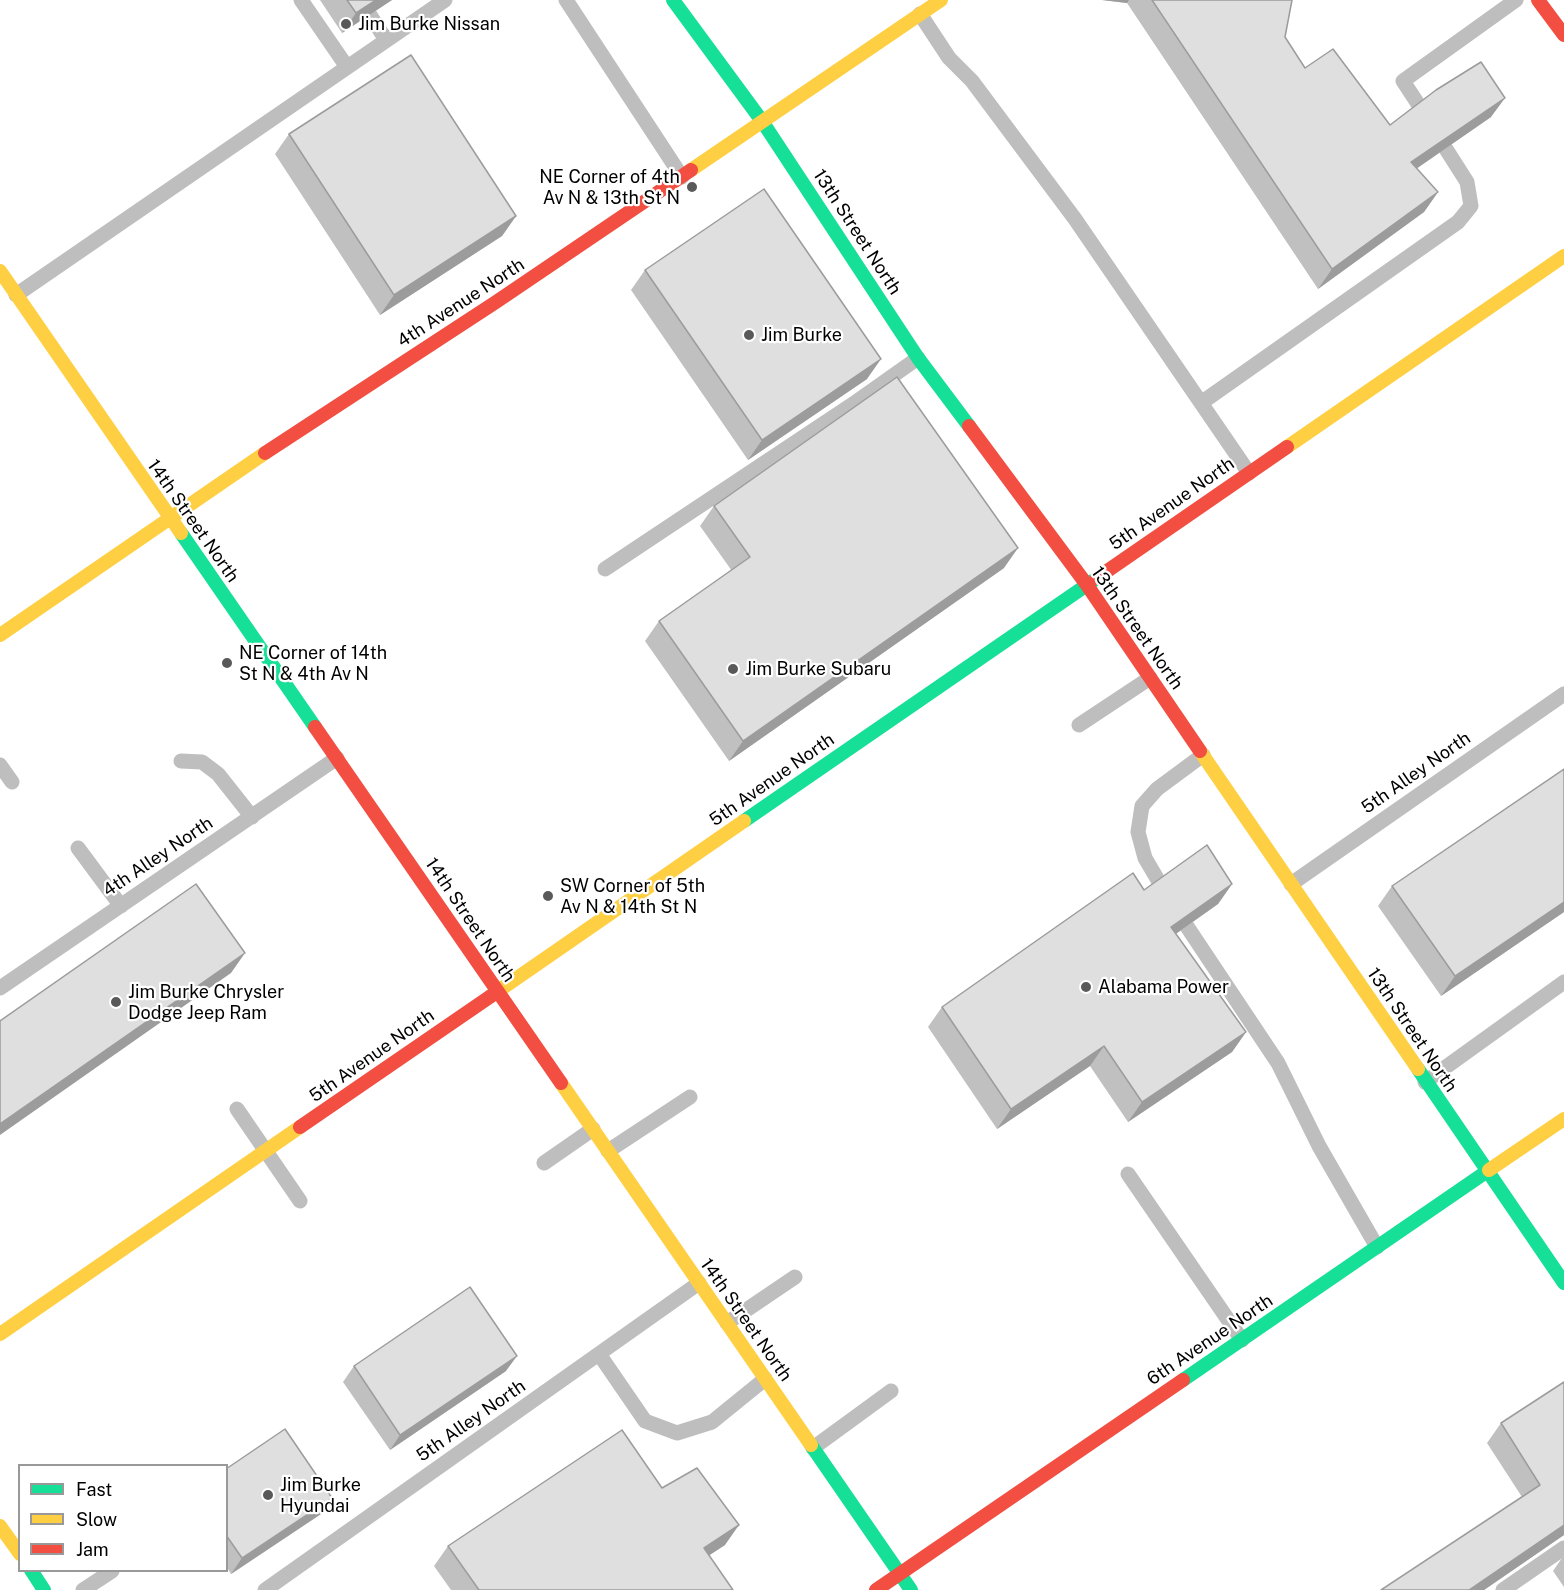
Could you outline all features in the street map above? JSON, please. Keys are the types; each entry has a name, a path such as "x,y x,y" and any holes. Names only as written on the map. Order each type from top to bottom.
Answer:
{"street":[{"name":"13th Street North","path":"674,0 762,121 918,358 1087,585 1564,1283"},
{"name":"4th Avenue North","path":"0,635 169,519 682,177 941,0"},
{"path":"1538,0 1564,35"},
{"name":"5th Avenue North","path":"0,1334 1564,256"},
{"name":"14th Street North","path":"0,271 169,519 337,758 911,1590"},
{"name":"6th Avenue North","path":"876,1590 1564,1119"},
{"path":"0,1526 18,1551"},
{"path":"32,1572 44,1590"}],"lane":[{"path":"301,0 347,67"},
{"path":"16,295 445,0"},
{"path":"566,0 682,177"},
{"path":"1422,110 1403,81 1516,0"},
{"path":"370,15 386,40"},
{"path":"920,15 949,58 972,81 1076,219 1249,473"},
{"path":"1201,403 1458,222 1471,206 1467,182 1446,149"},
{"path":"605,569 844,411 918,358"},
{"path":"1079,725 1150,678"},
{"name":"5th Alley North","path":"1291,884 1564,694"},
{"path":"1162,887 1144,858 1138,832 1142,806 1157,789 1203,755"},
{"name":"4th Alley North","path":"0,988 337,758"},
{"path":"181,760 202,762 218,774 252,817"},
{"path":"0,765 12,782"},
{"path":"78,848 121,906"},
{"path":"1186,925 1278,1063 1319,1146 1377,1247"},
{"path":"1425,1082 1564,982"},
{"path":"608,1151 690,1097"},
{"path":"237,1109 300,1202"},
{"path":"544,1163 592,1129"},
{"path":"1128,1174 1242,1340"},
{"path":"727,1323 795,1277"},
{"name":"5th Alley North","path":"265,1590 699,1283"},
{"path":"599,1354 645,1421 677,1433 712,1422 765,1379"},
{"path":"813,1448 891,1391"},
{"path":"1503,1590 1564,1548"},
{"path":"83,1590 109,1572"}],"building":[{"path":"347,0 376,0 356,13"},
{"path":"1152,0 1292,0 1285,37 1305,68 1333,49 1390,125 1436,90 1481,62 1505,98 1411,162 1438,192 1332,269"},
{"path":"411,55 516,216 394,295 289,134"},
{"name":"Jim Burke","path":"764,189 881,359 762,440 645,270"},
{"path":"897,377 1018,548 743,741 659,621 750,557 714,506"},
{"path":"1564,769 1564,902 1455,976 1392,886"},
{"name":"Alabama Power","path":"1207,845 1232,884 1171,927 1246,1032 1142,1102 1104,1046 1011,1109 942,1007 1133,873 1144,890"},
{"name":"Jim Burke Chrysler Dodge Jeep Ram","path":"196,884 245,953 0,1124 0,1021"},
{"path":"470,1287 517,1356 400,1435 354,1366"},
{"path":"1564,1382 1564,1525 1469,1590 1381,1590 1540,1485 1501,1423"},
{"name":"Jim Burke Hyundai","path":"285,1429 332,1498 242,1558 228,1538 228,1468"},
{"path":"622,1430 662,1488 697,1468 739,1525 704,1548 733,1590 479,1590 448,1546"}],"traffic: fast":[{"path":"673,0 762,121 918,358 969,426"},
{"path":"181,533 315,727"},
{"path":"744,821 1097,578"},
{"path":"1418,1069 1564,1283"},
{"path":"1183,1380 1489,1170"},
{"path":"811,1445 911,1590"},
{"path":"32,1572 44,1590"}],"traffic: slow":[{"path":"691,170 941,0"},
{"path":"1287,447 1564,256"},
{"path":"0,271 181,533"},
{"path":"0,635 265,453"},
{"path":"1200,751 1418,1069"},
{"path":"491,996 744,821"},
{"path":"561,1083 811,1445"},
{"path":"1489,1170 1564,1119"},
{"path":"0,1334 300,1127"},
{"path":"0,1526 18,1551"}],"traffic: jam":[{"path":"1538,0 1564,35"},
{"path":"265,453 496,302 691,170"},
{"path":"969,426 1087,585 1200,751"},
{"path":"1097,578 1287,447"},
{"path":"315,727 561,1083"},
{"path":"300,1127 491,996"},
{"path":"876,1590 1183,1380"}],"place":[{"name":"Jim Burke Nissan","path":"346,24"},
{"name":"NE Corner of 4th Av N & 13th St N","path":"692,187"},
{"name":"Jim Burke","path":"749,335"},
{"name":"NE Corner of 14th St N & 4th Av N","path":"227,663"},
{"name":"Jim Burke Subaru","path":"733,669"},
{"name":"SW Corner of 5th Av N & 14th St N","path":"548,896"},
{"name":"Alabama Power","path":"1086,987"},
{"name":"Jim Burke Chrysler Dodge Jeep Ram","path":"116,1002"},
{"name":"Jim Burke Hyundai","path":"268,1495"}]}
